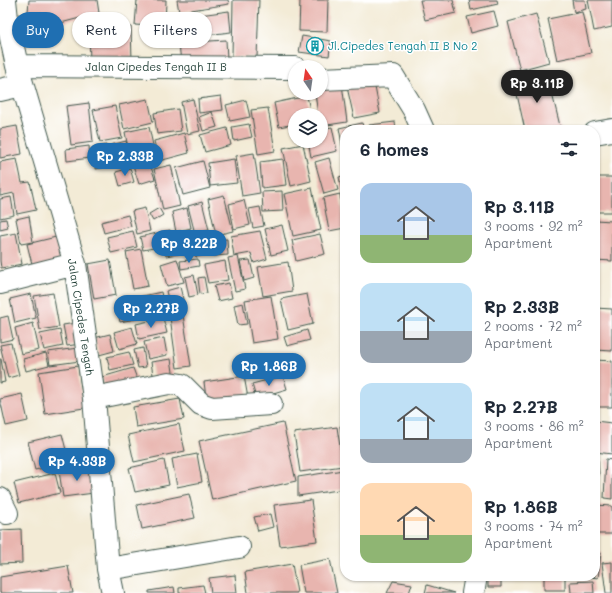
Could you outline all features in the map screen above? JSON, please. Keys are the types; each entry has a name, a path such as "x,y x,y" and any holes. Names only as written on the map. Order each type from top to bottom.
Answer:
{"street":[{"name":"Jalan Cipedes Tengah","path":"6,0 7,19 19,76 75,264 94,398 108,569 113,593"},
{"name":"Jalan Cipedes Tengah II B","path":"19,76 288,68"},
{"path":"328,68 380,72 395,77 421,125"},
{"path":"328,78 380,72"},
{"path":"0,90 19,76 241,82 288,80"},
{"path":"600,132 612,130"},
{"path":"0,283 75,264"},
{"path":"94,398 169,383 182,386 201,404 212,408 271,404"},
{"path":"108,569 239,547"},
{"path":"473,593 475,581"}],"building":[{"path":"29,0 97,0 99,12 72,12 72,20 64,22 64,12 28,12"},
{"path":"137,0 166,0 166,12 139,12 139,25 135,25"},
{"path":"177,0 228,0 229,4 179,12"},
{"path":"233,0 259,0 257,57 232,57"},
{"path":"300,0 328,0 327,32 299,31"},
{"path":"420,0 453,0 456,13 425,20"},
{"path":"469,0 497,0 498,4 471,10"},
{"path":"572,0 585,0 586,9 574,12"},
{"path":"588,0 612,0 612,27 594,31"},
{"path":"229,11 231,32 212,34 212,13"},
{"path":"494,11 498,26 471,33 467,17"},
{"path":"582,12 591,53 557,60 548,19"},
{"path":"536,14 549,62 520,70 508,22"},
{"path":"131,27 132,60 90,62 90,48 131,48"},
{"name":"Jl.Cipedes Tengah II B No 2","path":"302,36 331,41 329,56 299,52"},
{"path":"226,40 227,59 181,63 180,48 212,48 212,41"},
{"path":"547,73 560,125 524,125 514,81"},
{"path":"374,82 380,113 354,118 347,87"},
{"path":"342,84 347,122 328,125 328,108 317,108 316,100 328,100 328,86"},
{"path":"221,96 223,110 199,113 198,99"},
{"path":"148,99 153,122 124,129 119,105"},
{"path":"193,99 200,131 187,134 181,102"},
{"path":"246,100 250,117 230,121 226,105"},
{"path":"288,100 308,100 310,108 288,108 288,125 279,127 274,103"},
{"path":"89,103 93,142 71,145 66,106"},
{"path":"115,106 122,138 100,142 93,110"},
{"path":"268,108 275,151 258,154 251,110"},
{"path":"178,109 181,131 157,134 154,113"},
{"path":"212,112 217,127 203,131 199,117"},
{"path":"395,122 395,125 369,125"},
{"path":"249,124 252,137 234,141 232,127"},
{"path":"17,126 22,154 0,158 0,129"},
{"path":"149,127 154,150 129,155 131,163 117,167 111,145 126,141 129,153 125,132"},
{"path":"332,127 337,151 311,157 309,148 328,148 328,128"},
{"path":"227,128 231,145 205,152 200,135"},
{"path":"184,133 189,153 159,161 154,141"},
{"path":"106,145 111,166 96,169 92,148"},
{"path":"89,146 90,158 67,161 66,149"},
{"path":"283,148 304,148 311,181 291,186"},
{"path":"254,153 260,193 242,196 236,156"},
{"path":"147,155 155,179 139,184 131,159"},
{"path":"329,158 338,190 324,194 315,162"},
{"path":"17,159 22,183 30,182 36,210 17,214 14,193 0,196 0,162"},
{"path":"234,159 237,183 210,186 208,163"},
{"path":"283,159 286,185 262,188 260,162"},
{"path":"203,161 210,188 183,195 176,168"},
{"path":"171,165 180,206 163,210 154,169"},
{"path":"130,168 134,182 120,186 116,172"},
{"path":"600,177 612,177 612,212 600,212"},
{"path":"312,188 321,230 293,236 284,194"},
{"path":"282,191 283,211 263,212 262,192"},
{"path":"340,194 340,229 329,231 323,198"},
{"path":"224,195 233,231 216,235 208,199"},
{"path":"11,197 14,215 0,218 0,199"},
{"path":"244,200 250,225 234,229 229,204"},
{"path":"202,202 209,230 195,234 188,206"},
{"path":"260,207 264,226 253,228 249,209"},
{"path":"145,208 150,231 137,234 132,211"},
{"path":"159,208 163,215 153,221 149,214"},
{"path":"187,208 191,228 176,232 172,212"},
{"path":"128,215 131,226 104,233 101,222"},
{"path":"29,216 33,242 21,244 16,219"},
{"path":"6,219 8,228 0,230 0,220"},
{"path":"600,220 612,221 612,261 600,260"},
{"path":"282,225 288,251 271,255 265,229"},
{"path":"170,230 172,237 190,234 193,251 166,256 164,246 143,250 140,237"},
{"path":"133,231 137,247 111,253 107,237"},
{"path":"260,231 267,259 254,263 251,253 234,256 231,236"},
{"path":"16,233 22,264 1,268 0,236"},
{"path":"320,234 325,254 296,261 292,240"},
{"path":"56,237 63,265 34,272 27,244"},
{"path":"208,238 212,253 196,257 192,243"},
{"path":"227,239 228,255 213,256 212,240"},
{"path":"141,249 148,286 133,289 126,252"},
{"path":"238,256 245,289 235,291 228,258"},
{"path":"177,259 184,282 167,286 161,264"},
{"path":"198,259 199,266 181,269 180,261"},
{"path":"110,260 116,295 94,299 88,264"},
{"path":"250,260 254,278 244,281 240,261"},
{"path":"225,261 228,280 208,283 204,265"},
{"path":"288,262 292,291 263,296 258,267"},
{"path":"194,275 198,295 189,297 185,277"},
{"path":"204,277 207,293 200,294 198,278"},
{"path":"229,283 232,298 218,301 214,286"},
{"path":"180,287 185,307 171,311 166,291"},
{"path":"161,292 165,313 120,322 116,302"},
{"path":"53,293 59,327 40,330 34,296"},
{"path":"31,294 36,318 15,323 10,299"},
{"path":"307,294 313,324 288,330 281,299"},
{"path":"271,296 278,339 252,343 245,300"},
{"path":"243,303 247,324 238,325 234,305"},
{"path":"600,308 612,309 612,351 600,350"},
{"path":"183,315 191,366 177,368 170,317"},
{"path":"8,316 13,339 0,342 0,318"},
{"path":"163,318 167,333 139,339 136,324"},
{"path":"33,323 39,350 21,354 15,328"},
{"path":"76,323 80,344 67,346 63,325"},
{"path":"132,327 137,344 119,349 114,332"},
{"path":"60,330 63,346 44,350 40,334"},
{"path":"307,330 310,340 287,346 284,337"},
{"path":"110,334 114,351 99,355 94,338"},
{"path":"164,338 167,355 148,359 144,342"},
{"path":"11,343 19,375 8,378 0,345"},
{"path":"78,348 80,361 50,365 48,352"},
{"path":"143,348 146,367 138,368 134,350"},
{"path":"129,352 133,365 110,370 107,357"},
{"path":"46,353 49,365 26,371 23,359"},
{"path":"0,359 5,382 0,383"},
{"path":"171,359 174,378 154,381 151,362"},
{"path":"600,360 612,361 612,407 600,407"},
{"path":"78,366 84,408 45,414 39,372"},
{"path":"133,368 137,379 105,389 102,377"},
{"path":"244,376 248,398 207,405 204,382"},
{"path":"283,376 287,389 256,398 252,384"},
{"path":"22,394 28,421 6,426 0,399"},
{"path":"180,399 184,419 136,427 133,407"},
{"path":"600,422 612,423 612,454 600,453"},
{"path":"283,423 296,481 212,500 199,441"},
{"path":"179,424 185,451 134,462 128,435"},
{"path":"337,427 340,446 340,466 300,472 294,433"},
{"path":"62,434 69,462 35,470 28,442"},
{"path":"197,454 202,482 177,487 172,459"},
{"path":"606,459 612,460 612,499 604,498"},
{"path":"164,460 169,485 135,492 129,468"},
{"path":"90,466 94,493 63,497 59,471"},
{"path":"340,470 340,490 298,496 298,477"},
{"path":"55,473 60,493 19,503 14,483"},
{"path":"189,494 195,518 142,529 137,505"},
{"path":"311,500 317,541 280,546 274,505"},
{"path":"600,505 612,506 612,534 600,534"},
{"path":"270,514 273,527 258,531 254,517"},
{"path":"21,529 22,563 0,564 0,530"},
{"path":"330,559 337,593 304,593 299,565"},
{"path":"612,562 612,593 606,593 602,563"},
{"path":"292,564 297,593 248,593 245,572"},
{"path":"68,566 73,593 0,593 0,577"},
{"path":"235,575 237,593 211,593 209,578"},
{"path":"393,581 412,584 409,593 387,593"},
{"path":"488,581 501,581 501,587 488,587"},
{"path":"544,581 565,581 565,590 544,590"},
{"path":"593,581 594,593 571,593 570,582"},
{"path":"203,585 205,593 179,593 179,588"},
{"path":"427,585 454,593 425,593"},
{"path":"174,587 175,593 149,593 149,591"}],"place":[{"name":"Jl.Cipedes Tengah II B No 2","path":"315,46"}]}
